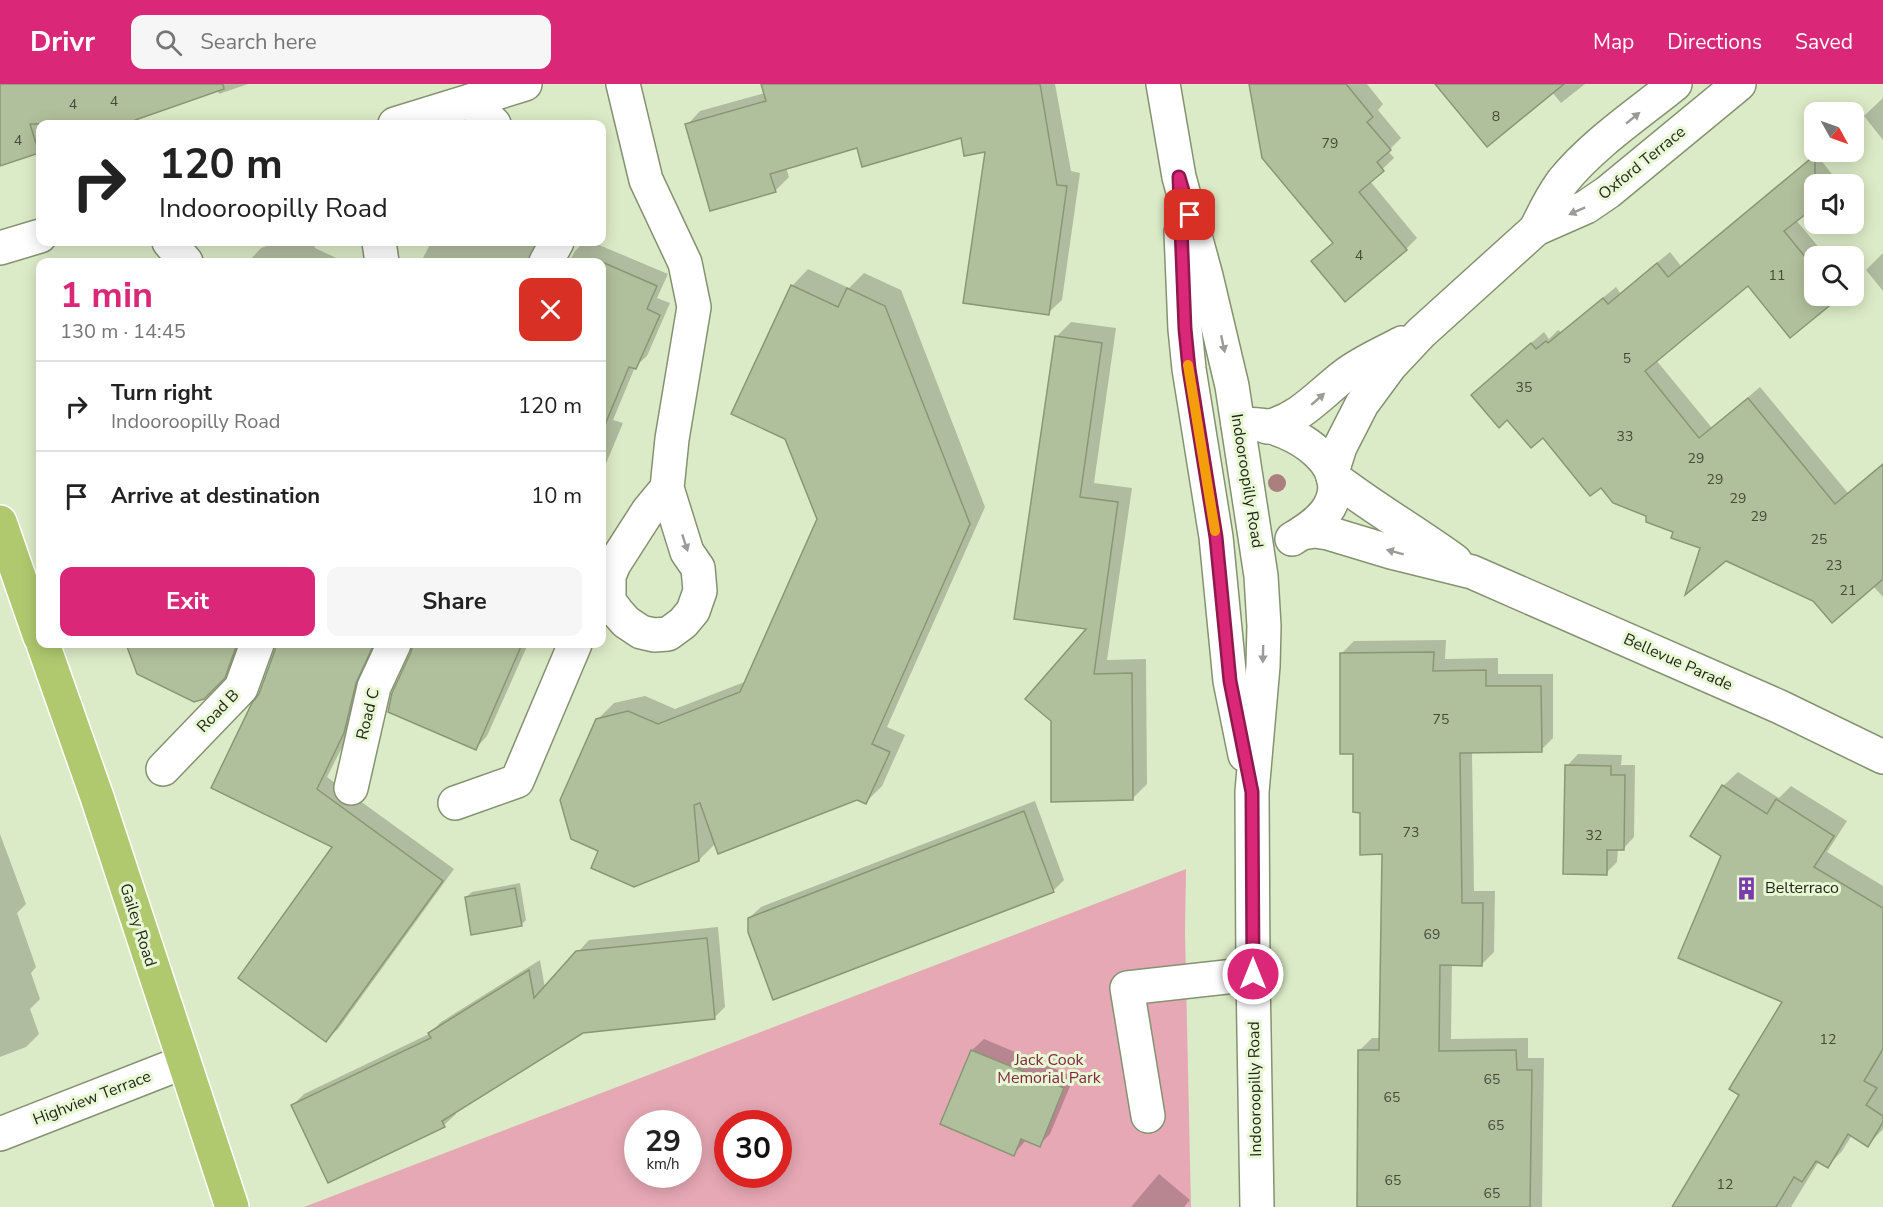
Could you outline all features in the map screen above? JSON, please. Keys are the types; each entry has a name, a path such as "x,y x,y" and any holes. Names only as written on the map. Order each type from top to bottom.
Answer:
{"main road":[{"path":"0,522 36,626"},
{"name":"Gailey Road","path":"44,648 97,797 232,1207"}],"street":[{"path":"408,120 525,84"},
{"path":"606,606 641,632 654,635 668,634 693,611 700,591 698,568 687,552 667,488 672,439 694,308 685,263 646,180 623,84"},
{"name":"Indooroopilly Road","path":"1163,84 1179,177 1221,333 1253,425 1258,555 1264,626 1263,666 1252,792 1257,1207"},
{"name":"Oxford Terrace","path":"1536,229 1549,201 1572,170 1675,84"},
{"name":"Oxford Terrace","path":"1302,533 1330,505 1335,490 1333,475 1340,447 1362,404 1390,366 1421,333 1536,229 1586,207 1608,192 1739,84"},
{"path":"470,101 490,120"},
{"name":"Indooroopilly Road","path":"1179,177 1188,359 1220,568 1230,681 1252,792"},
{"path":"0,248 36,237"},
{"path":"172,246 183,258"},
{"name":"Oxford Terrace","path":"1253,425 1280,423 1301,412 1350,371 1421,333"},
{"path":"1253,425 1210,499 1258,555 1302,533"},
{"name":"Bellevue Parade","path":"1253,425 1284,432 1311,447 1328,463 1333,475 1372,506 1398,521 1472,572"},
{"path":"606,598 609,576 614,564 648,512 667,488"},
{"name":"Bellevue Parade","path":"1302,533 1315,531 1328,533 1391,552 1472,572 1769,702 1883,757"},
{"name":"Road B","path":"163,769 241,688 255,648"},
{"name":"Road C","path":"351,788 374,687 392,648"},
{"path":"455,803 517,781 573,648"},
{"path":"1148,1116 1127,988 1253,974"},
{"name":"Highview Terrace","path":"0,1134 183,1062"}],"green space":[{"name":"Jack Cook Memorial Park","path":"1186,869 1185,932 1191,1207 304,1207"}],"building":[{"path":"0,84 223,84 224,89 135,120 36,120 36,124 30,124 36,143 36,154 0,166"},
{"path":"761,84 1040,84 1057,185 1067,186 1049,315 963,303 985,152 964,156 961,138 862,167 857,148 770,174 776,192 710,211 685,124 766,101"},
{"path":"1249,84 1346,84 1373,117 1367,122 1391,150 1377,162 1384,171 1359,192 1407,250 1345,302 1311,261 1333,243 1262,158"},
{"path":"1435,84 1564,84 1487,147"},
{"path":"1807,162 1815,162 1815,174 1804,174 1804,216 1784,231 1804,256 1804,306 1829,306 1790,338 1748,286 1645,371 1699,438 1748,398 1835,504 1883,464 1883,579 1832,623 1813,601 1726,561 1685,595 1700,548 1671,538 1673,532 1646,522 1646,516 1613,503 1601,488 1590,496 1543,438 1531,448 1507,420 1499,428 1471,395 1531,343 1536,349 1546,341 1548,343 1603,298 1608,304 1657,263 1668,277"},
{"path":"606,264 657,286 647,309 660,315 636,369 629,367 606,422"},
{"path":"791,285 838,307 847,288 885,306 970,524 872,744 890,752 866,804 857,800 718,854 700,803 694,805 699,861 634,887 591,868 598,851 571,839 560,800 596,719 628,711 658,724 740,692 817,519 785,439 731,414"},
{"path":"1055,336 1102,343 1080,497 1118,502 1094,674 1132,673 1133,800 1051,802 1051,721 1025,699 1086,629 1014,619"},
{"path":"127,648 236,648 225,678 204,699 194,702 137,674"},
{"path":"275,648 372,648 356,683 344,733 317,789 443,881 326,1042 238,978 332,847 211,788 252,703 259,694"},
{"path":"412,648 520,648 476,750 388,712 392,693"},
{"path":"1434,652 1433,671 1486,670 1486,686 1541,686 1542,752 1460,753 1462,903 1483,903 1482,966 1440,965 1439,1051 1516,1050 1517,1070 1532,1070 1530,1207 1357,1207 1358,1050 1379,1050 1382,854 1360,855 1360,813 1353,812 1353,754 1340,754 1340,653"},
{"path":"1565,765 1611,766 1611,775 1625,775 1624,850 1607,850 1607,875 1563,874"},
{"path":"1722,785 1767,814 1776,799 1834,836 1814,867 1883,908 1883,1049 1864,1081 1877,1088 1866,1105 1883,1116 1883,1122 1868,1147 1848,1134 1828,1168 1816,1161 1802,1182 1794,1177 1776,1207 1672,1207 1739,1095 1729,1089 1782,1002 1678,958 1721,856 1690,836"},
{"path":"1024,811 1054,892 773,1000 748,932 748,918"},
{"path":"515,888 522,926 471,935 465,897"},
{"path":"707,938 715,1019 583,1033 442,1121 445,1127 328,1183 291,1105 431,1038 428,1033 529,970 534,998 576,951"},
{"path":"971,1050 1064,1088 1040,1147 1021,1139 1014,1156 940,1124"}],"slow traffic":[{"path":"1188,365 1215,531"}],"place":[{"name":"Belterraco","path":"1747,888"}],"route":[{"path":"1190,215 1179,177 1185,329 1189,369 1216,537 1230,681 1252,792 1253,974"}]}
